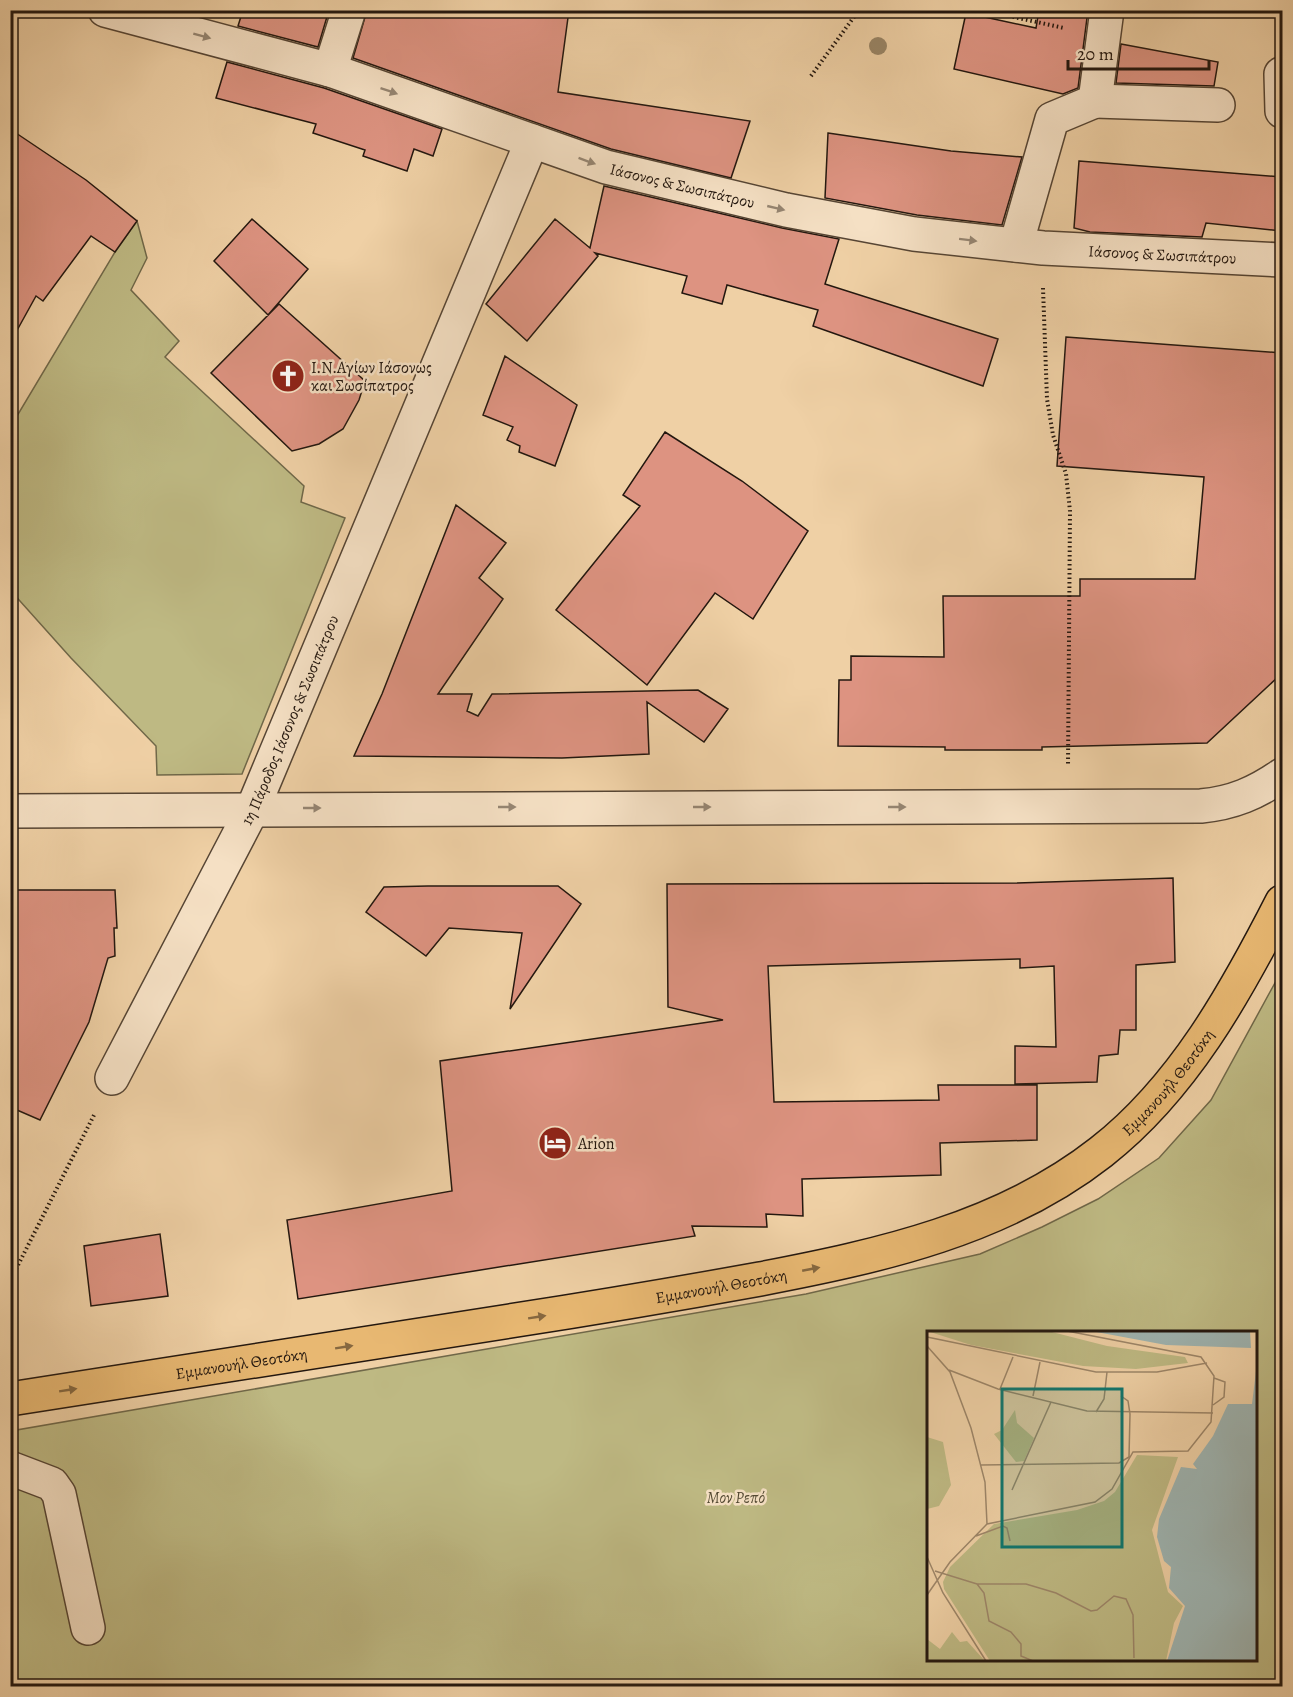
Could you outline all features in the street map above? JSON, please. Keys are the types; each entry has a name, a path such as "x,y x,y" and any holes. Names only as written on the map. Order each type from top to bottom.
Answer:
{"main road":[{"name":"Εμμανουήλ Θεοτόκη","path":"10,1399 717,1287 853,1261 917,1244 1004,1210 1052,1186 1103,1151 1150,1107 1184,1066 1223,1008 1282,902"}],"street":[{"name":"Ιάσονος & Σωσιπάτρου","path":"105,10 330,70 606,167 786,210 914,234 1029,247 1282,260"},
{"path":"330,70 349,10"},
{"path":"1095,101 1106,23"},
{"path":"1281,74 1282,111"},
{"path":"1029,247 1052,120 1095,101 1218,105"},
{"name":"1η Πάροδος Ιάσονος & Σωσιπάτρου","path":"112,1078 253,808 532,141"},
{"path":"10,811 1225,804 1260,790 1282,775"},
{"path":"10,1468 52,1484 59,1494 88,1628"}],"path":[{"path":"811,76 859,10"},
{"path":"982,10 1106,23"},
{"path":"1029,247 1043,335 1047,399 1053,435 1066,474 1070,511 1067,806"},
{"path":"10,1281 112,1078"}],"green space":[{"path":"137,221 147,258 131,290 179,341 165,357 304,486 301,502 345,518 242,774 157,775 156,746 71,658 11,591 11,426 115,252"},
{"name":"Μον Ρεπό","path":"1282,970 1282,1686 11,1686 11,1431 806,1294 980,1254 1098,1199 1159,1158 1211,1100"}],"building":[{"path":"243,10 329,10 318,47 238,26"},
{"path":"367,10 569,10 558,92 750,121 731,178 611,149 353,58"},
{"path":"1039,10 1088,10 1078,88 1063,94 954,69 966,13 1036,28"},
{"path":"1121,44 1218,62 1214,86 1116,83"},
{"path":"227,62 324,88 442,129 433,156 414,149 407,171 363,156 365,150 313,133 316,124 216,98"},
{"path":"10,129 86,180 137,221 115,252 91,236 43,301 36,296 10,343"},
{"path":"828,133 951,151 1022,157 1002,225 917,215 825,198"},
{"path":"1079,161 1282,177 1282,231 1206,223 1202,237 1090,232 1074,228"},
{"path":"604,186 782,228 839,239 825,284 998,339 983,386 813,326 818,310 727,285 722,304 682,293 687,276 595,253 598,256 527,341 486,304 555,219 590,248"},
{"path":"252,219 308,269 268,315 214,261"},
{"name":"Ι.Ν.Αγίων Ιάσονως και Σωσίπατρος","path":"279,304 365,381 359,400 343,429 319,444 292,451 211,373"},
{"path":"1066,337 1282,353 1282,640 1279,676 1207,743 1042,747 1042,750 945,750 945,747 838,746 839,680 851,680 851,656 944,657 943,596 1080,596 1080,579 1195,579 1204,477 1057,466"},
{"path":"505,356 577,405 555,466 519,452 520,446 507,440 513,427 483,415"},
{"path":"665,432 742,481 808,531 753,619 715,593 647,685 556,610 640,506 623,495"},
{"path":"456,505 506,543 479,578 503,599 438,694 472,694 467,711 478,716 492,694 698,690 728,709 704,742 647,702 649,754 562,758 354,756 382,694"},
{"path":"1173,878 1175,962 1136,965 1136,1030 1120,1030 1118,1054 1099,1056 1097,1082 1015,1084 1015,1046 1056,1047 1054,966 1020,968 1020,959 768,966 774,1102 939,1100 938,1085 1037,1085 1037,1140 940,1143 941,1175 802,1179 803,1216 766,1214 767,1227 692,1226 695,1236 298,1299 287,1220 452,1191 440,1061 723,1020 668,1007 667,884 1017,883"},
{"path":"558,886 581,904 510,1009 522,933 449,928 426,956 366,912 384,887"},
{"path":"10,890 115,890 117,928 114,928 115,956 108,958 89,1022 40,1120 10,1107"},
{"path":"160,1234 168,1296 91,1306 84,1246"}],"place":[{"name":"Ι.Ν.Αγίων Ιάσονως και Σωσίπατρος","path":"288,376"},
{"name":"Arion","path":"555,1143"}]}
